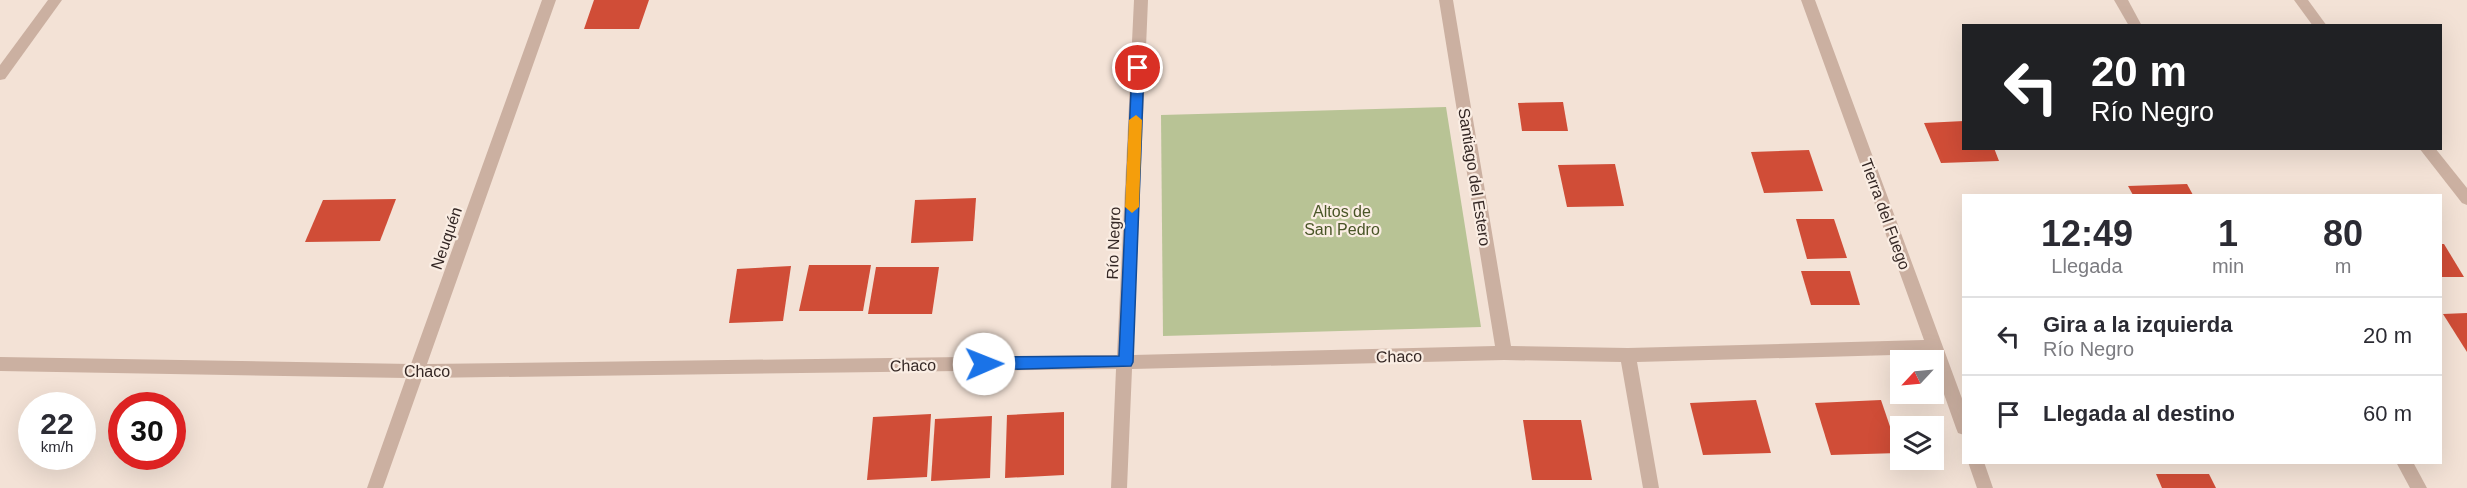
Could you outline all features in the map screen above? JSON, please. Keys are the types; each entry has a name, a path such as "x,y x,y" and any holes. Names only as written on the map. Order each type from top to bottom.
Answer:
{"street":[{"path":"0,75 55,0"},
{"name":"Neuquén","path":"375,488 549,0"},
{"name":"Río Negro","path":"1119,488 1141,0"},
{"name":"Santiago del Estero","path":"1446,0 1504,353"},
{"name":"Tierra del Fuego","path":"1808,0 1962,423"},
{"path":"2121,0 2135,24"},
{"path":"2301,0 2319,24"},
{"path":"2428,150 2467,199"},
{"name":"Chaco","path":"0,364 418,371 1126,362 1504,353 1628,355 1934,347"},
{"path":"1628,355 1652,488"},
{"path":"1977,464 1985,488"},
{"path":"2405,464 2419,488"}],"green space":[{"name":"Altos de San Pedro","path":"1446,107 1481,327 1163,336 1161,115"}],"building":[{"path":"594,0 649,0 639,29 584,29"},
{"path":"1563,102 1568,131 1522,131 1518,103"},
{"path":"1962,121 1962,150 1995,150 1999,161 1941,163 1924,123"},
{"path":"1809,150 1823,191 1764,193 1751,152"},
{"path":"1615,164 1624,206 1567,207 1558,165"},
{"path":"2187,184 2192,194 2132,194 2128,186"},
{"path":"976,198 973,241 911,243 915,200"},
{"path":"396,199 380,241 305,242 323,200"},
{"path":"1796,219 1834,219 1847,258 1807,259"},
{"path":"2442,244 2444,244 2464,277 2442,277"},
{"path":"809,265 871,265 863,311 799,311"},
{"path":"791,266 783,321 729,323 737,269"},
{"path":"876,267 939,267 932,314 868,314"},
{"path":"1801,271 1850,271 1860,305 1811,305"},
{"path":"2467,313 2467,352 2443,314"},
{"path":"1756,400 1771,453 1703,455 1690,403"},
{"path":"1881,400 1890,426 1890,453 1831,455 1815,403"},
{"path":"1064,412 1064,475 1005,478 1007,415"},
{"path":"931,414 927,477 867,480 873,417"},
{"path":"992,416 990,478 931,481 935,419"},
{"path":"1523,420 1581,420 1592,480 1532,480"},
{"path":"2156,474 2209,474 2216,488 2162,488"}],"slow traffic":[{"path":"1132,207 1136,120"}],"route":[{"path":"984,364 1126,362 1138,68"}]}
